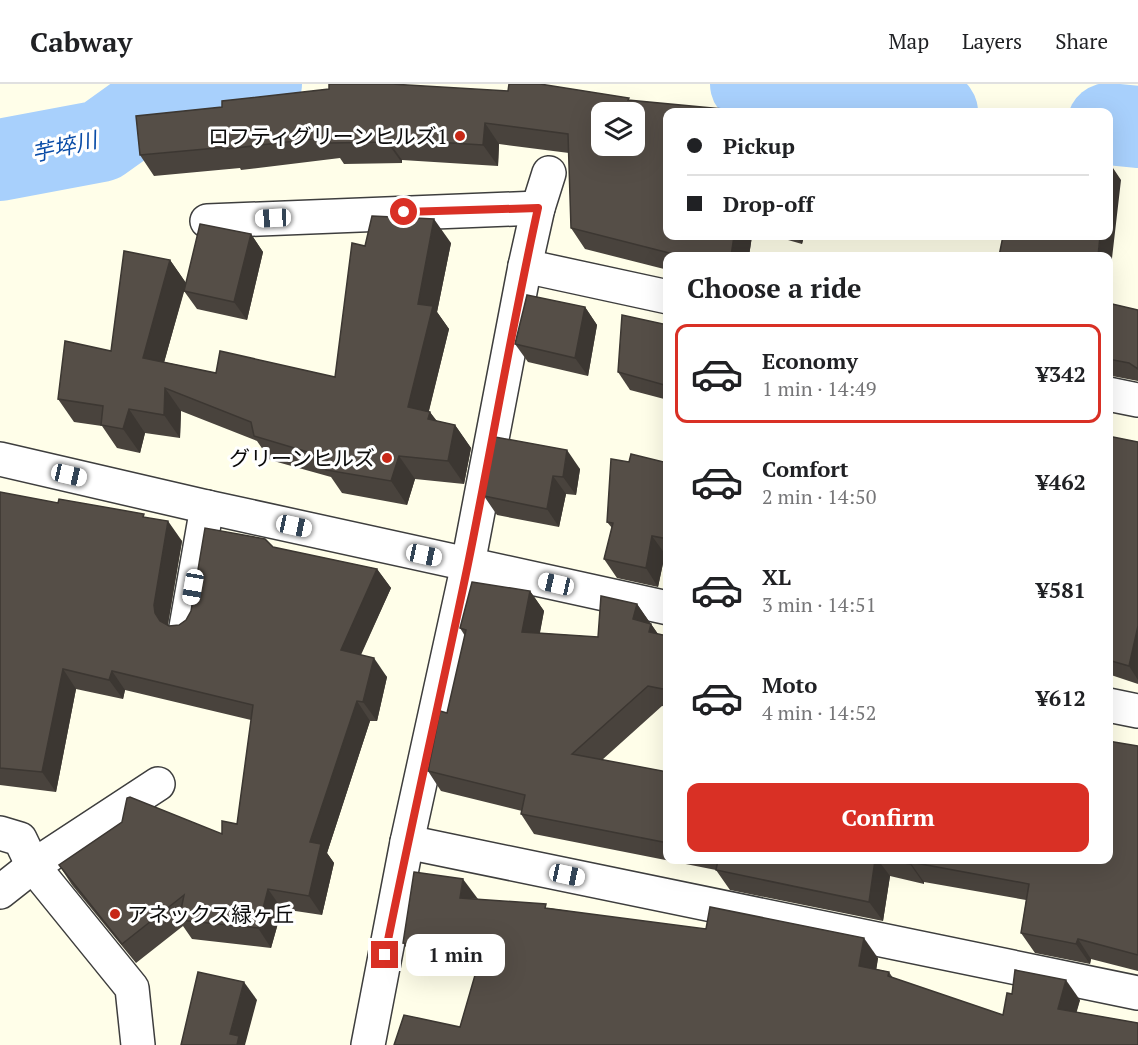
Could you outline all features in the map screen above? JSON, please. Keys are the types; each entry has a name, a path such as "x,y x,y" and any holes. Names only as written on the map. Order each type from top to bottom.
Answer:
{"street":[{"path":"368,1045 407,842 468,564 525,266 538,208 549,173"},
{"path":"207,220 538,208"},
{"path":"525,266 663,296"},
{"path":"1113,395 1138,400"},
{"path":"0,459 663,607"},
{"path":"186,627 207,507"},
{"path":"1113,706 1138,711"},
{"path":"0,892 33,866 158,784"},
{"path":"0,833 20,839 33,866 132,988 138,1045"},
{"path":"407,842 1138,993"}],"building":[{"path":"329,84 391,84 508,91 509,84 540,84 629,98 628,100 713,108 663,108 663,240 733,240 732,252 665,252 571,228 568,134 485,123 483,145 387,139 387,142 330,143 330,137 227,149 227,147 140,155 136,116 222,107 222,101 329,89"},
{"path":"372,216 434,219 418,304 433,306 408,407 430,412 428,419 455,425 448,461 399,456 391,481 326,470 328,458 254,436 251,422 165,388 164,415 129,409 123,429 101,425 103,406 58,399 65,341 111,351 124,251 170,260 143,358 216,373 220,351 335,377 352,243 365,246"},
{"path":"200,224 251,234 234,302 184,291"},
{"path":"1002,240 1100,240 1098,252 1000,252"},
{"path":"527,295 585,307 575,358 515,344"},
{"path":"1113,304 1138,310 1138,369 1129,363 1113,360"},
{"path":"622,315 663,324 663,385 618,372"},
{"path":"495,437 567,450 563,477 553,476 547,509 484,496"},
{"path":"1113,437 1138,442 1138,626 1129,666 1113,661"},
{"path":"631,454 663,462 663,538 652,536 646,568 604,559 613,523 607,522 611,459 629,462"},
{"path":"0,492 58,503 59,499 144,514 143,517 168,521 154,605 155,613 160,621 169,626 179,625 186,620 191,611 205,528 265,539 273,547 377,569 341,650 374,658 363,702 357,701 310,842 321,844 309,896 268,889 258,928 179,920 184,895 122,944 59,865 122,822 127,798 130,797 222,834 222,821 237,824 253,705 112,671 109,680 63,669 42,772 0,768"},
{"path":"472,582 530,591 522,632 598,637 601,596 637,604 633,619 651,624 649,632 663,635 663,689 648,686 572,754 663,771 663,842 521,814 525,795 428,771 440,711 447,713 466,630 460,628"},
{"path":"1113,742 1138,746 1138,955 1078,939 1076,944 1021,933 1029,884 921,864 1113,864"},
{"path":"717,864 874,864 869,902 716,870"},
{"path":"414,872 463,879 460,898 546,904 545,908 706,929 710,907 864,938 859,966 889,972 888,976 1003,1015 1007,993 1012,994 1015,970 1066,980 1058,1009 1138,1023 1138,1045 394,1045 404,1015 460,1027 482,951 403,943"},
{"path":"198,972 244,982 230,1034 239,1036 237,1045 181,1045"}],"waterway":[{"name":"芋埣川","path":"0,160 101,141 150,106 261,84"},
{"name":"芋埣川","path":"751,84 910,108"},
{"name":"芋埣川","path":"1113,124 1138,127"}],"place":[{"name":"ロフティグリーンヒルズ1","path":"460,136"},
{"name":"グリーンヒルズ","path":"387,458"},
{"name":"アネックス緑ヶ丘","path":"115,914"}],"route":[{"path":"385,955 407,842 468,564 538,208 404,212"}]}
